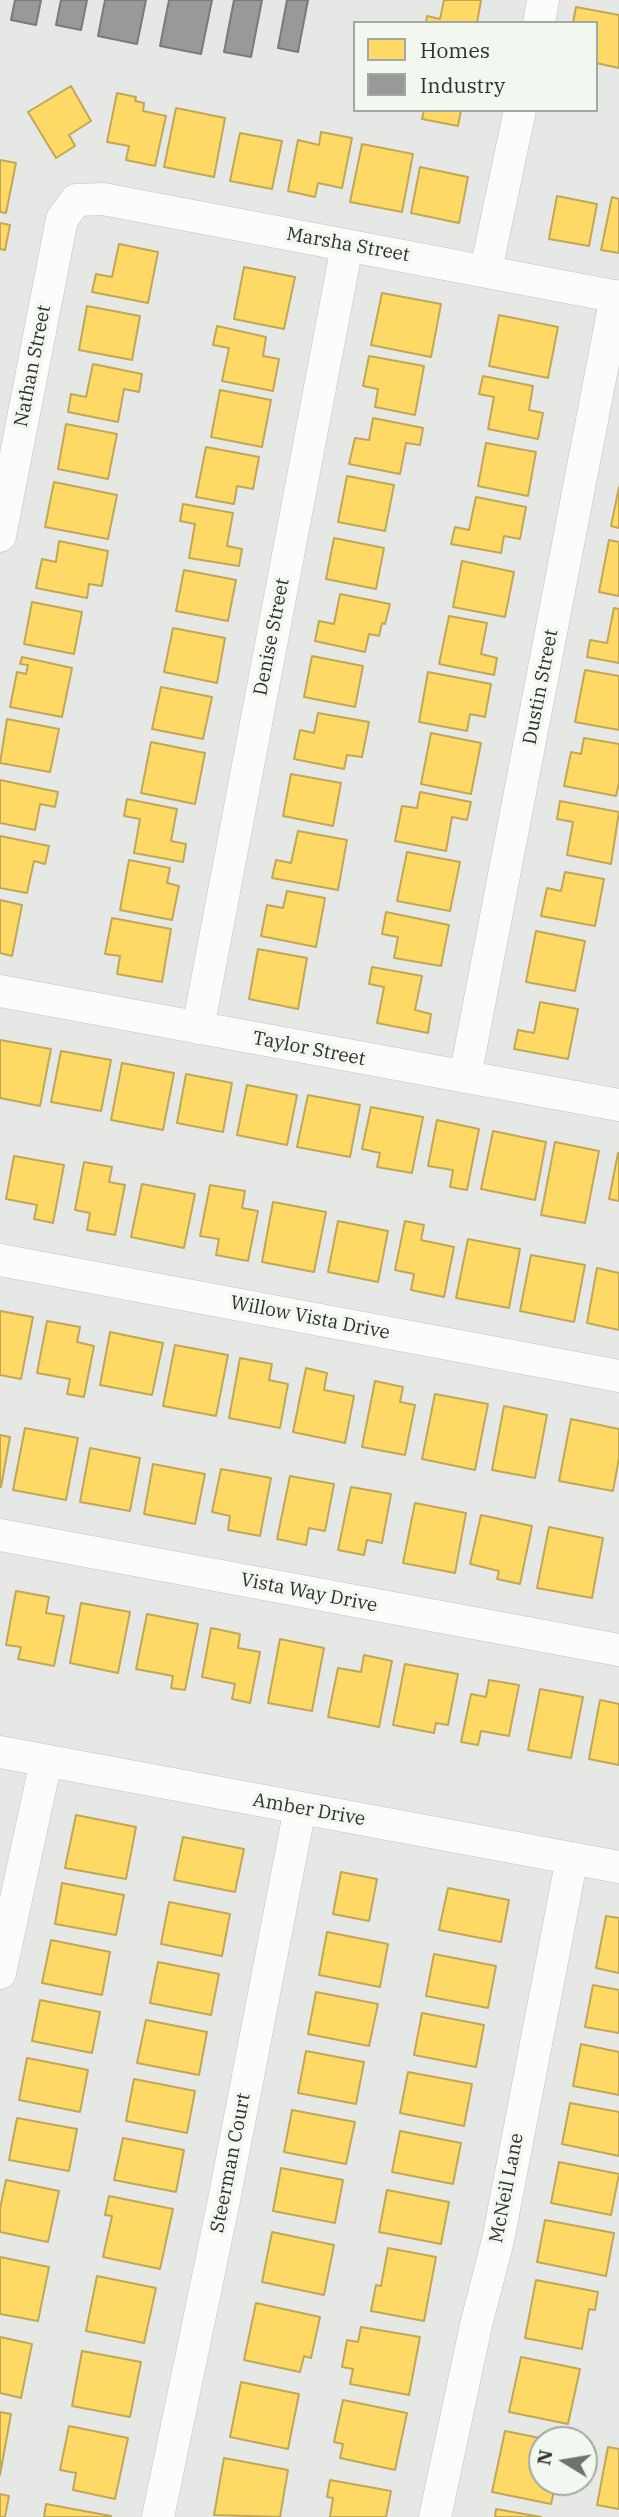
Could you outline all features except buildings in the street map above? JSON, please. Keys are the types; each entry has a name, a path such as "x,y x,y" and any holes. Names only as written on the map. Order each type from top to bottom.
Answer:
{"street":[{"path":"538,21 543,0"},
{"path":"486,270 520,112"},
{"name":"Marsha Street","path":"76,200 103,199 618,297"},
{"name":"Nathan Street","path":"0,536 62,219 76,200"},
{"name":"Denise Street","path":"198,1028 346,246"},
{"name":"Dustin Street","path":"465,1077 618,297"},
{"name":"Taylor Street","path":"0,991 619,1105"},
{"name":"Willow Vista Drive","path":"0,1260 619,1376"},
{"name":"Vista Way Drive","path":"0,1535 619,1650"},
{"name":"Amber Drive","path":"0,1752 619,1867"},
{"path":"0,1973 46,1761"},
{"name":"Steerman Court","path":"158,2517 225,2200 300,1808"},
{"name":"McNeil Lane","path":"435,2517 476,2325 498,2240 572,1858"}]}
